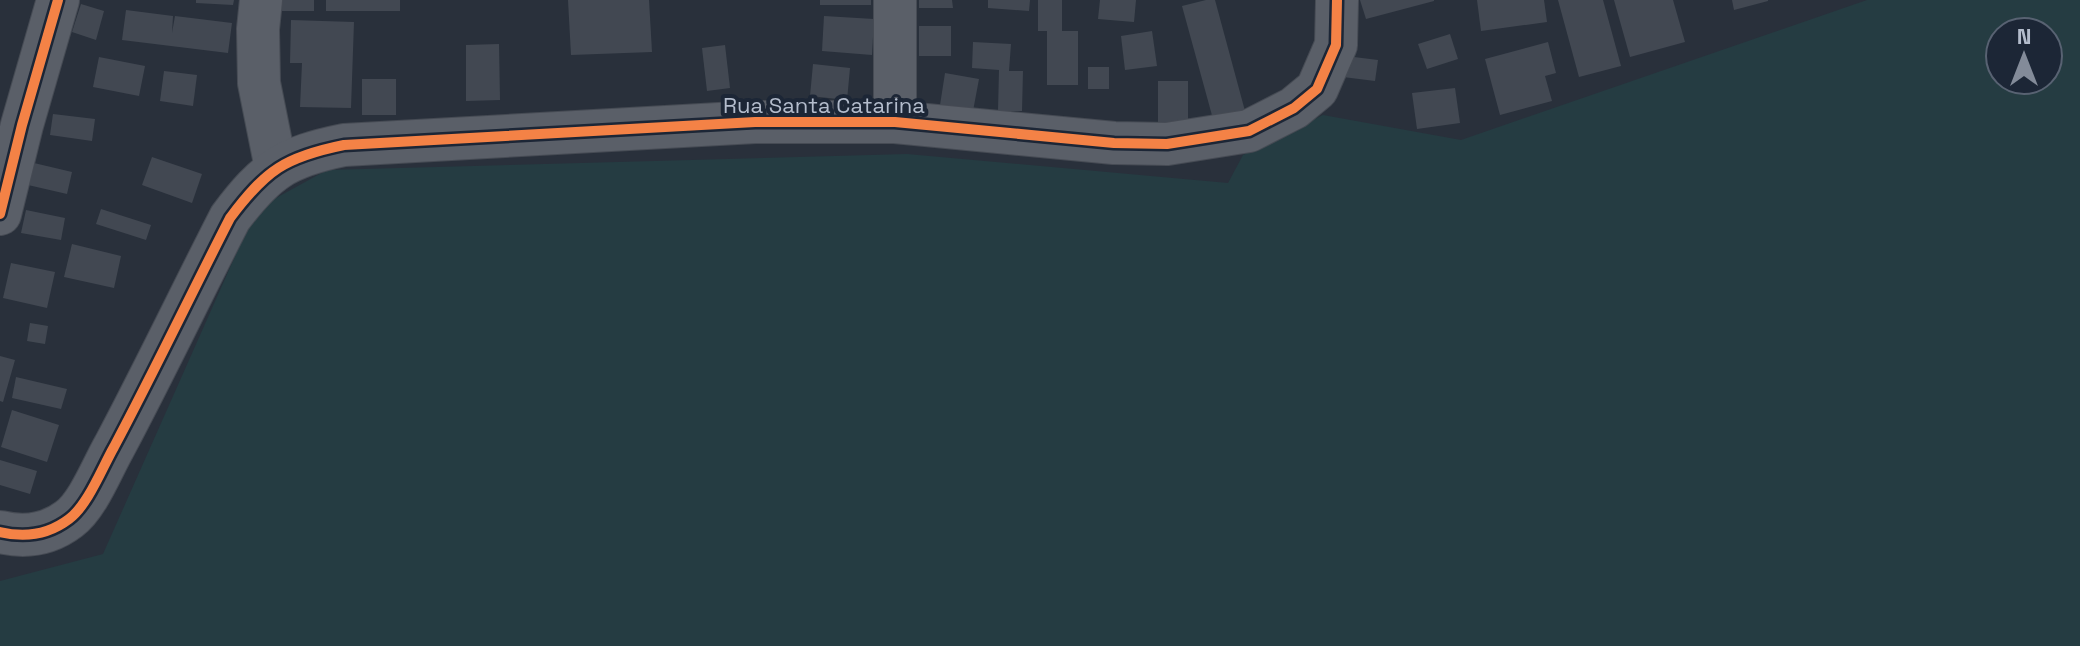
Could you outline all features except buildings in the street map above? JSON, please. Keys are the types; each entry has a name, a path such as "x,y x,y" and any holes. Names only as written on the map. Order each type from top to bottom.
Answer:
{"street":[{"path":"0,214 58,0"},
{"path":"261,0 259,83 276,168"},
{"path":"895,0 895,122"},
{"name":"Rua Santa Catarina","path":"0,532 18,537 47,532 71,518 87,497 129,419 230,218 251,190 276,168 311,152 344,145 755,122 895,122 1167,144 1249,131 1294,108 1317,89 1336,45 1337,0"}],"green space":[{"path":"1867,0 2080,0 2080,646 0,646 0,581 103,554 256,209 327,170 907,154 1228,183 1243,155 1323,115 1461,140"}],"cycle path":[{"path":"0,214 58,0"},
{"path":"0,532 18,535 45,532 76,513 94,486 129,419 230,218 266,177 306,155 344,145 755,122 895,122 1114,143 1167,144 1249,131 1294,108 1317,89 1336,45 1337,0"}]}
